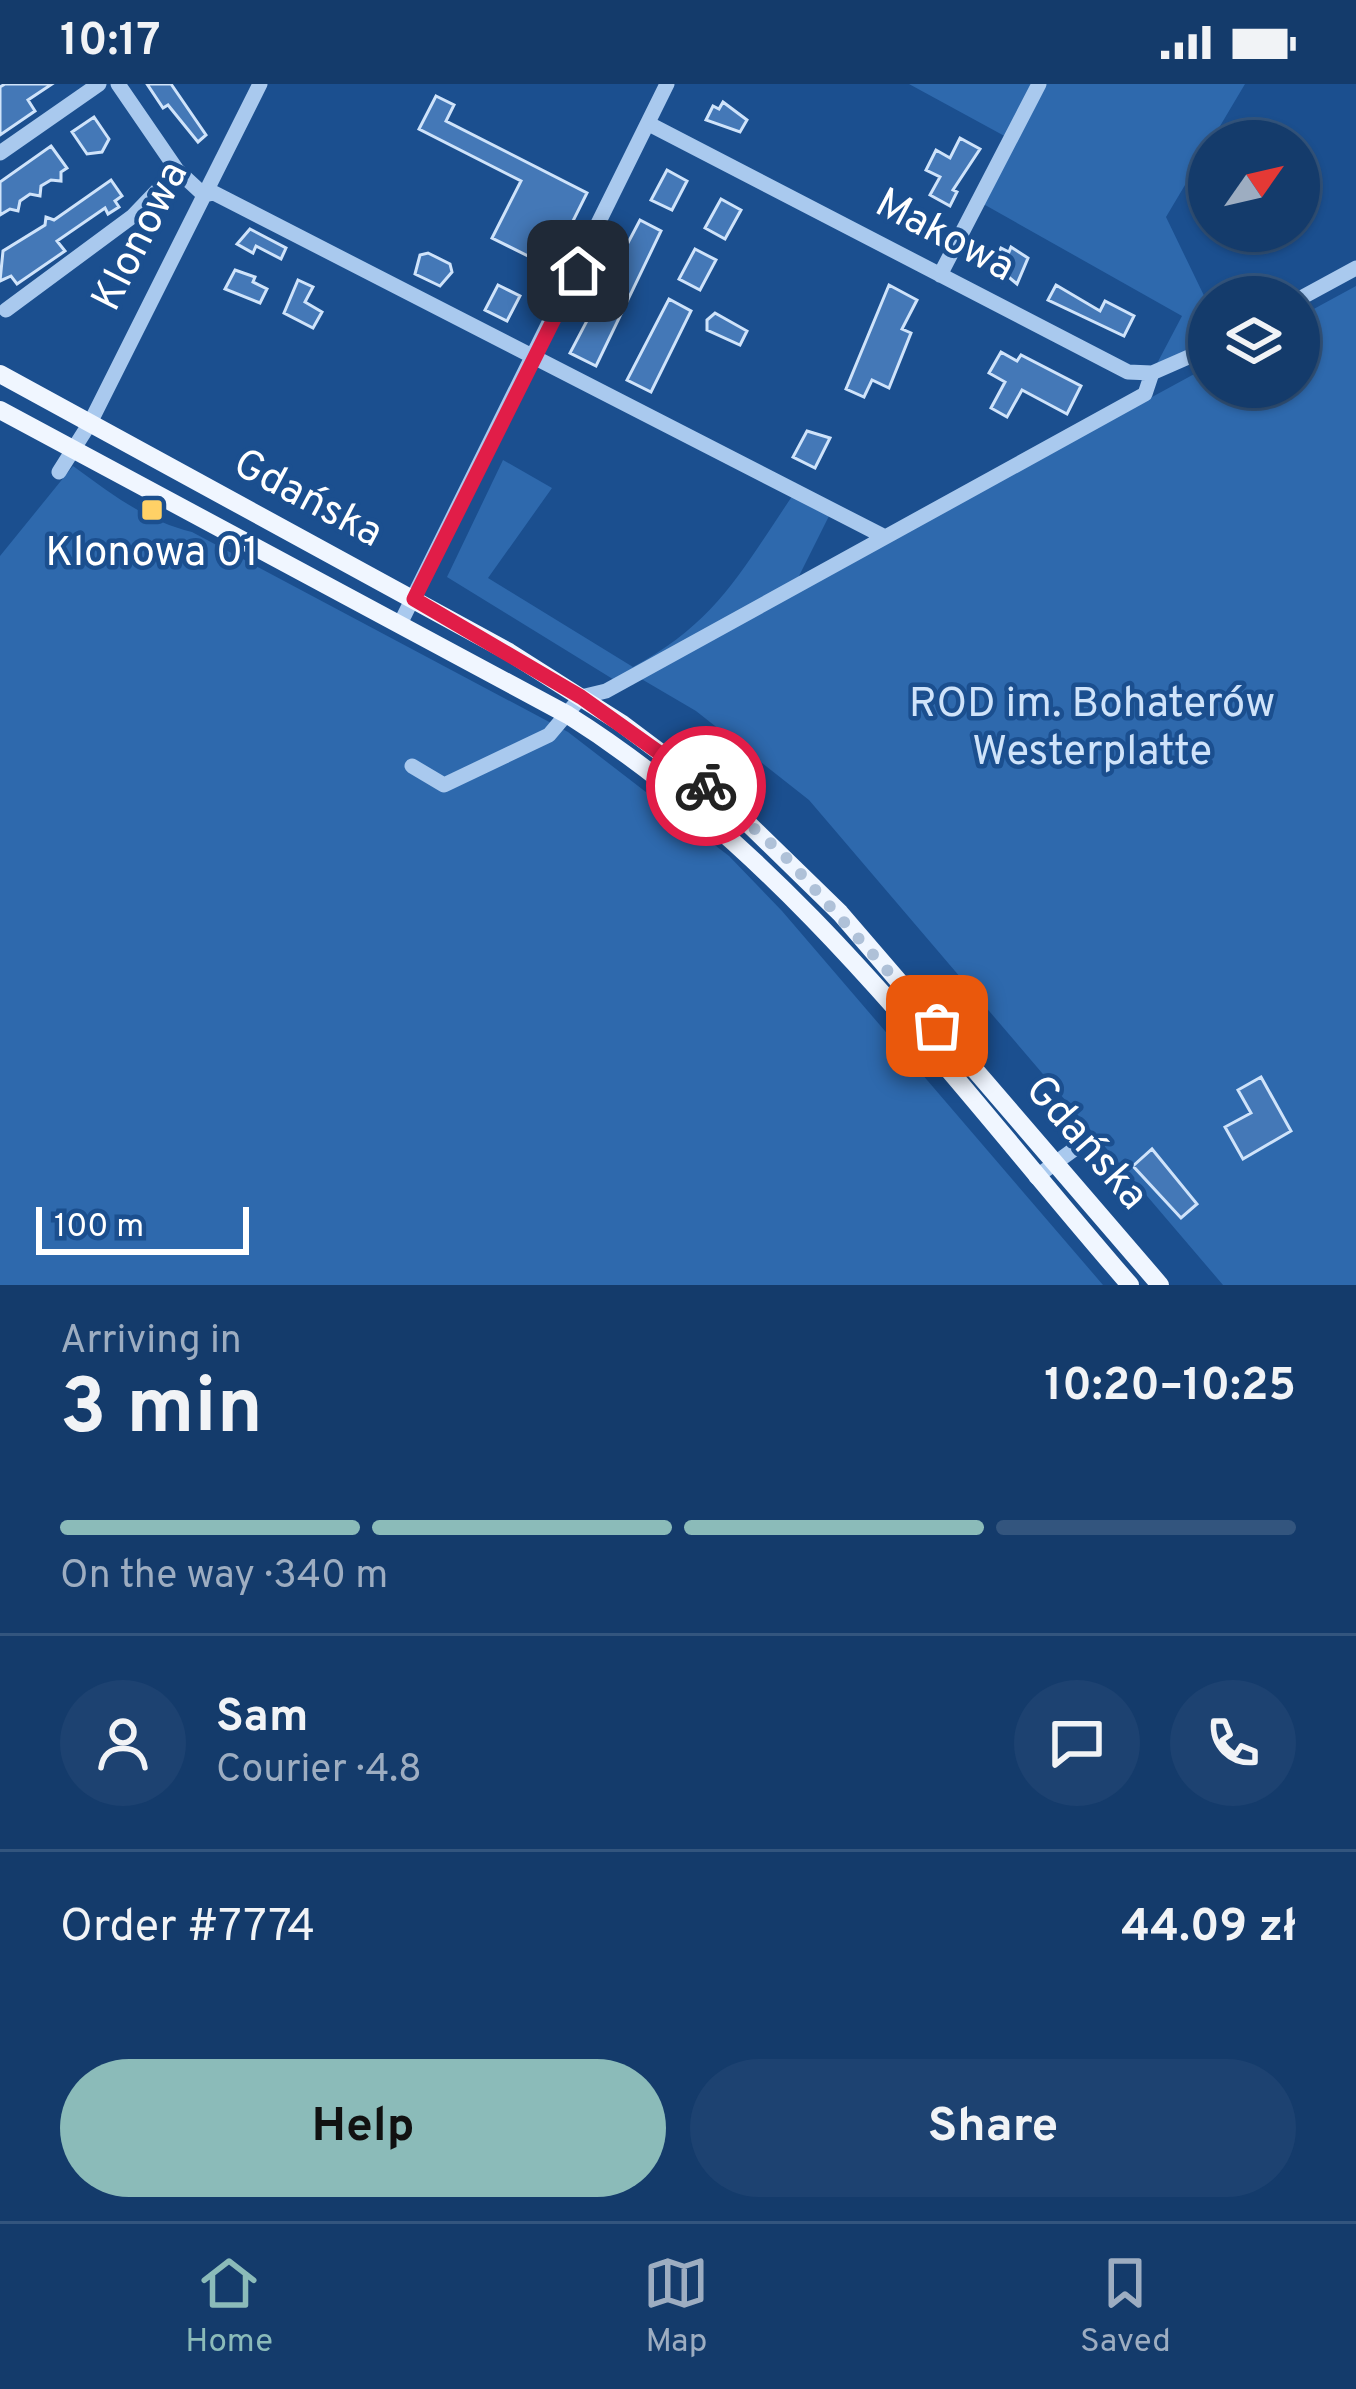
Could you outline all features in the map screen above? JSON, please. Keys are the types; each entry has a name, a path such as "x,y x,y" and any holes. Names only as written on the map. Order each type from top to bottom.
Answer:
{"main road":[{"name":"Gdańska","path":"0,374 414,599 581,697 710,789 783,854 1160,1285"},
{"name":"Gdańska","path":"0,410 568,716 665,783 763,866 1130,1285"}],"street":[{"path":"0,153 99,84"},
{"path":"118,84 177,170 204,194 214,193 883,536"},
{"name":"Klonowa","path":"90,423 260,84"},
{"path":"400,624 668,84"},
{"path":"940,275 1039,84"},
{"name":"Makowa","path":"651,125 1105,362 1128,372 1152,373"},
{"path":"6,310 133,216 177,170"},
{"path":"1320,288 1356,268"},
{"path":"412,766 444,785 549,735 581,697 606,691 1145,394 1152,373 1188,357"},
{"path":"58,472 90,423"},
{"path":"1036,1177 1080,1144"}],"green space":[{"path":"909,84 1245,84 1224,120 1188,120 1188,180 1166,217 1195,276 1188,276 1188,357 1152,373 1182,316 978,201 1010,139"},
{"name":"ROD im. Bohaterów Westerplatte","path":"1356,286 1356,1285 1223,1285 809,800 696,711 638,677 1188,377 1188,408 1320,408 1320,306"},
{"path":"503,460 552,488 488,578 633,667 707,613 793,495 830,514 798,578 616,681 447,577"},
{"path":"73,466 144,513 192,532 568,732 729,856 782,911 1103,1285 0,1285 0,556"}],"building":[{"path":"52,84 28,100 35,111 0,135 0,87"},
{"path":"147,84 171,84 206,135 198,142 168,105 163,108"},
{"path":"436,96 454,105 446,121 587,193 550,267 492,238 521,181 419,129"},
{"path":"723,102 747,120 740,132 706,120 713,106 719,109"},
{"path":"94,117 109,139 102,152 87,154 72,132"},
{"path":"960,138 980,149 953,190 957,192 950,206 930,195 940,177 926,170 936,150 950,158"},
{"path":"51,146 67,168 61,172 61,181 51,180 41,186 40,196 30,194 20,201 18,211 10,209 0,215 0,182"},
{"path":"667,170 687,181 672,210 651,200"},
{"path":"111,180 122,196 115,201 119,207 108,214 105,208 57,241 65,251 17,284 11,276 0,281 3,251 45,225 46,217 54,220"},
{"path":"721,199 741,210 725,239 705,228"},
{"path":"640,220 661,231 596,366 570,353"},
{"path":"250,229 286,248 281,259 256,246 253,253 237,244"},
{"path":"1011,247 1028,258 1017,284 993,264 1001,248 1009,252"},
{"path":"695,249 716,260 700,290 679,279"},
{"path":"428,253 450,264 452,272 440,286 415,274 420,255"},
{"path":"235,270 255,277 253,282 267,289 260,303 225,289"},
{"path":"298,280 313,287 305,302 322,312 313,328 284,313"},
{"path":"498,285 520,296 507,321 485,310"},
{"path":"889,285 917,300 902,329 911,333 889,388 872,380 864,397 846,389"},
{"path":"1056,285 1100,311 1105,301 1134,316 1124,336 1048,300"},
{"path":"669,299 691,311 651,392 627,380"},
{"path":"715,313 747,331 740,345 707,330 707,320"},
{"path":"1001,352 1017,361 1021,355 1081,386 1067,414 1022,390 1007,417 991,408 1005,382 989,373"},
{"path":"807,431 830,438 815,468 793,457"},
{"path":"1261,1077 1291,1131 1243,1159 1225,1127 1251,1113 1238,1090"},
{"path":"1152,1149 1197,1204 1181,1218 1133,1166"}],"way so far":[{"path":"706,786 783,854 840,913 937,1026"}],"place":[{"name":"Klonowa 01","path":"152,510"}],"route":[{"path":"578,271 414,599 581,697 706,786"}]}
